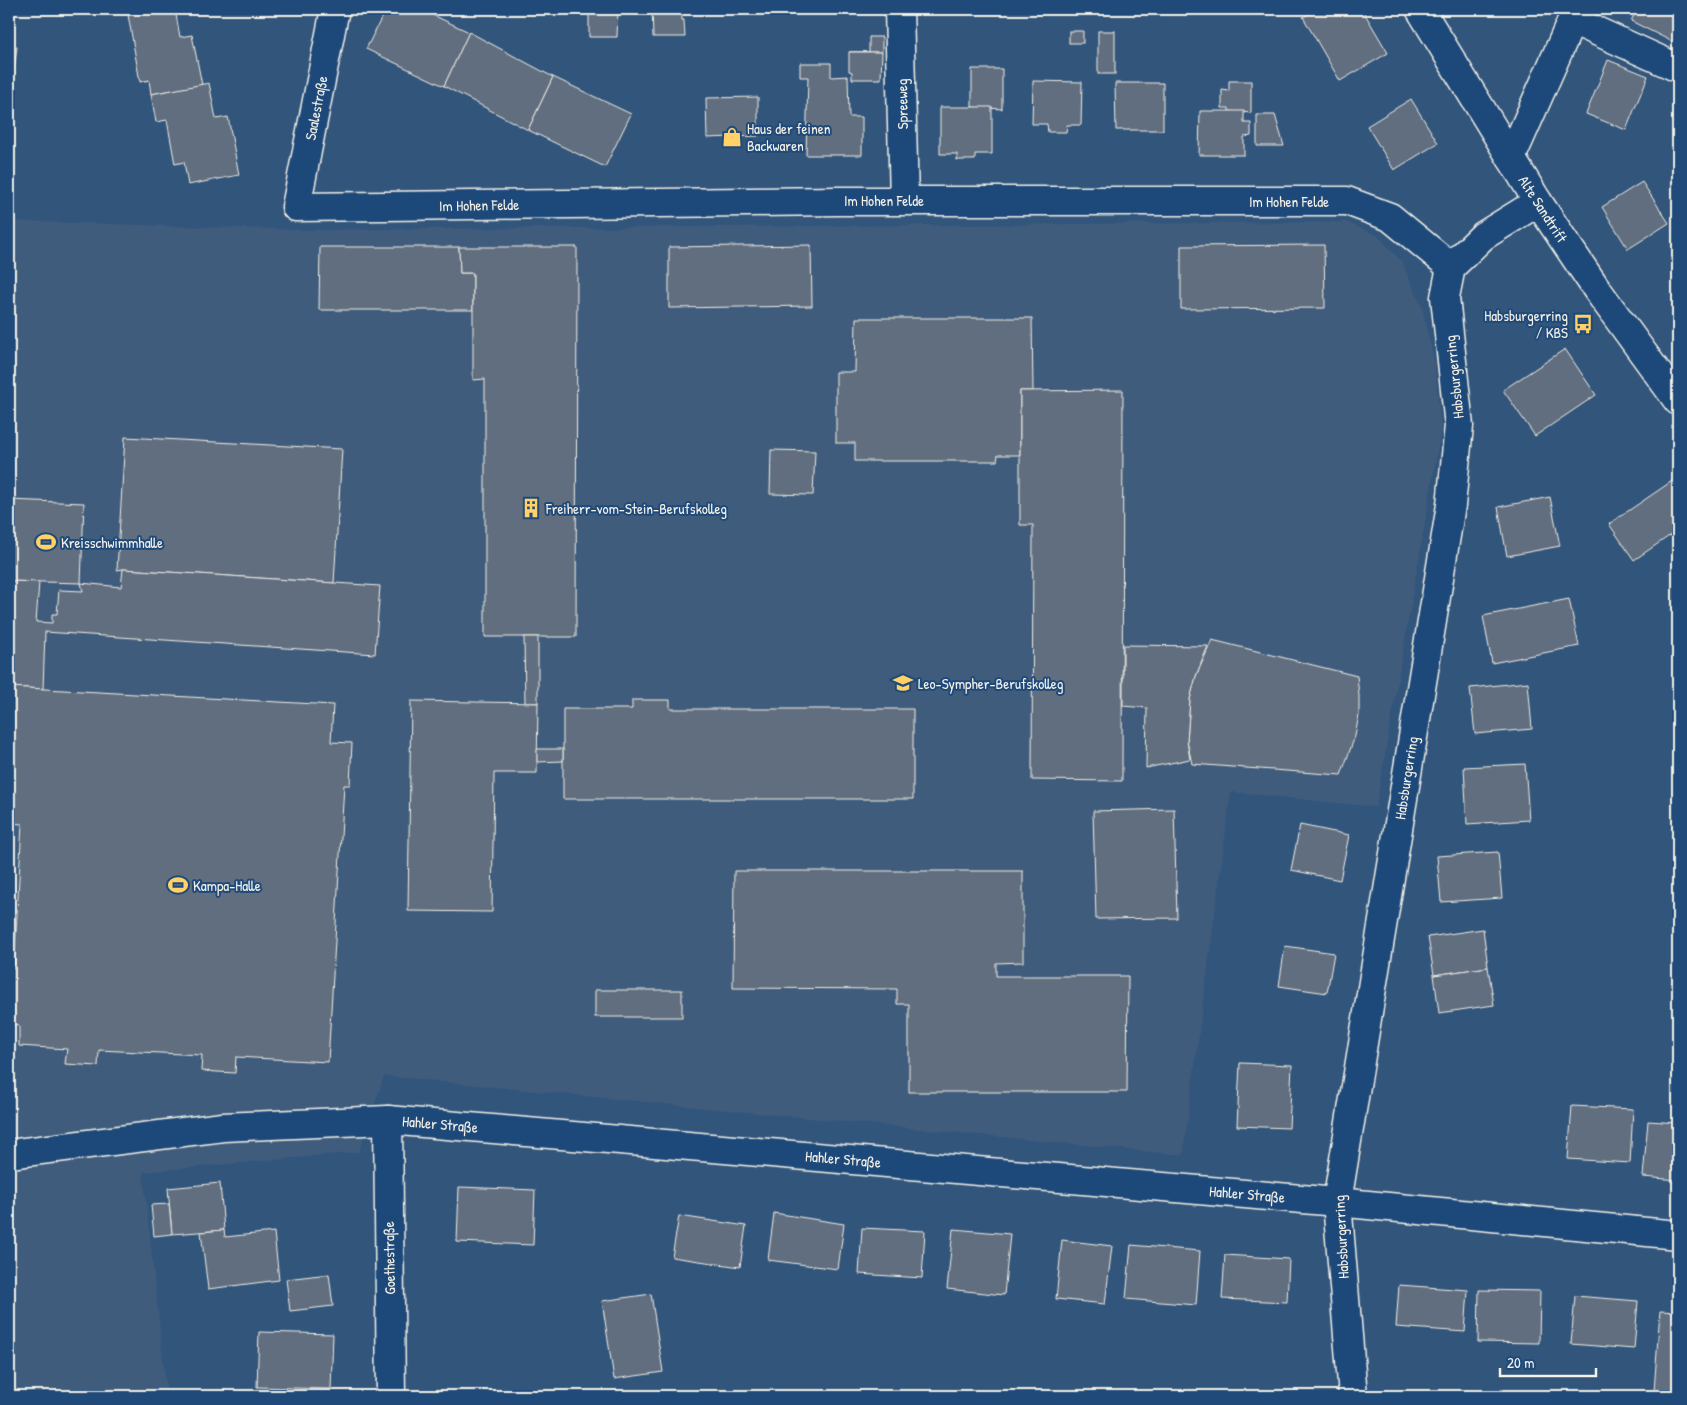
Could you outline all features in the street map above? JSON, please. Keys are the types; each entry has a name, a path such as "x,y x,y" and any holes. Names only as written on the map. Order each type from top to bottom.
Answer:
{"street":[{"name":"Saalestraße","path":"296,207 336,9"},
{"name":"Spreeweg","path":"900,9 904,200"},
{"name":"Alte Sandtrift","path":"1420,9 1538,202 1598,291 1678,401"},
{"path":"1511,158 1575,14 1678,68"},
{"name":"Im Hohen Felde","path":"296,207 904,200 1348,201 1390,217 1451,267"},
{"path":"1451,267 1483,236 1538,202"},
{"name":"Habsburgerring","path":"1352,1396 1337,1202 1451,505 1459,426 1445,298 1451,267"},
{"name":"Hahler Straße","path":"9,1154 223,1128 388,1120 1337,1202 1678,1235"},
{"name":"Goethestraße","path":"388,1120 390,1396"}],"shaded area":[{"name":"Leo-Sympher-Berufskolleg","path":"9,221 302,230 1346,222 1378,236 1402,262 1422,307 1435,365 1441,430 1376,807 1231,792 1183,1155 384,1076 359,1152 143,1172 167,1396 9,1396"}],"building":[{"path":"127,9 175,9 180,37 192,35 202,85 151,94 149,80 140,82"},
{"path":"386,9 420,9 469,32 444,86 366,49"},
{"path":"589,9 618,9 617,37 589,37"},
{"path":"652,9 682,9 685,37 653,37"},
{"path":"1318,9 1362,9 1388,53 1340,81 1303,17"},
{"path":"1637,9 1678,9 1677,44 1631,21"},
{"path":"1069,31 1083,31 1083,43 1069,43"},
{"path":"1098,31 1115,31 1115,74 1098,74"},
{"path":"469,32 553,77 528,130 444,86"},
{"path":"869,37 882,37 882,52 869,52"},
{"path":"9,46 17,47 9,111"},
{"path":"849,52 882,52 881,79 852,79 852,72 849,71"},
{"path":"1608,60 1648,76 1626,130 1586,114"},
{"path":"800,63 831,63 831,77 848,76 849,117 862,117 862,155 806,155 808,77 800,77"},
{"path":"972,69 1002,69 1002,109 972,107"},
{"path":"553,77 631,114 605,167 528,130"},
{"path":"1033,81 1082,82 1081,125 1067,125 1066,132 1048,132 1047,124 1032,124"},
{"path":"1229,81 1251,81 1251,113 1229,111 1229,108 1222,108 1222,90 1229,91"},
{"path":"209,83 216,119 228,117 239,175 188,185 184,162 175,164 167,120 156,122 151,94"},
{"path":"1115,83 1163,83 1163,130 1116,130"},
{"path":"758,97 758,136 707,138 706,98"},
{"path":"1411,99 1438,143 1394,170 1367,126"},
{"path":"940,107 992,107 992,154 975,154 975,160 957,160 957,154 940,154"},
{"path":"1200,111 1244,111 1244,123 1251,123 1251,136 1244,137 1244,155 1199,155"},
{"path":"1257,115 1275,115 1284,146 1257,146"},
{"path":"1642,182 1669,223 1628,249 1602,207"},
{"path":"811,245 812,306 669,308 669,247"},
{"path":"1324,245 1325,308 1181,309 1181,246"},
{"path":"320,247 459,247 460,273 473,273 473,310 319,310"},
{"name":"Freiherr-vom-Stein-Berufskolleg","path":"459,247 577,247 576,637 485,637 485,379 473,380 473,273 460,273"},
{"path":"856,318 1032,318 1033,391 1020,391 1020,455 998,455 997,461 855,461 855,443 836,443 836,372 855,372"},
{"path":"1565,349 1596,395 1535,436 1503,390"},
{"path":"1123,390 1122,781 1032,780 1033,525 1020,525 1020,391"},
{"path":"125,437 342,449 334,583 117,570"},
{"path":"771,450 815,451 813,495 770,494"},
{"path":"1678,477 1678,530 1634,560 1609,524"},
{"path":"1550,497 1560,546 1507,556 1498,507"},
{"name":"Kreisschwimmhalle","path":"9,500 84,503 81,583 9,581"},
{"path":"123,569 380,586 375,654 45,632 43,689 9,687 9,581 39,582 36,622 52,623 52,614 57,614 59,590 83,591 81,583 121,587"},
{"path":"1569,599 1579,646 1492,663 1483,616"},
{"path":"524,637 538,637 538,703 525,703"},
{"path":"1212,640 1357,676 1359,715 1355,736 1341,775 1192,764 1187,741 1190,699 1196,676"},
{"path":"1123,645 1208,646 1196,676 1190,699 1187,741 1190,759 1146,768 1147,708 1123,706"},
{"path":"1528,682 1532,729 1475,734 1470,688"},
{"name":"Kampa-Halle","path":"9,687 333,705 331,742 352,743 350,785 344,785 328,1062 236,1057 235,1073 201,1071 202,1055 99,1050 98,1066 65,1064 67,1049 19,1046 19,1025 9,1024 9,967 14,968 22,824 9,823"},
{"path":"632,700 670,700 670,709 913,709 913,799 563,799 563,709 632,709"},
{"path":"411,701 538,703 537,773 494,773 492,912 408,911"},
{"path":"537,749 563,749 563,761 537,762"},
{"path":"1525,764 1529,820 1467,824 1464,767"},
{"path":"1174,809 1177,918 1096,919 1093,811"},
{"path":"1300,825 1349,835 1340,880 1291,870"},
{"path":"1498,852 1502,898 1441,902 1437,856"},
{"path":"734,871 1023,871 1023,962 996,963 996,976 1128,976 1127,1092 909,1092 909,1004 897,1004 897,989 733,988"},
{"path":"1483,929 1488,967 1434,975 1428,937"},
{"path":"1285,946 1334,953 1327,993 1279,986"},
{"path":"1488,967 1494,1005 1439,1013 1434,975"},
{"path":"595,990 682,990 682,1017 595,1017"},
{"path":"1240,1063 1292,1065 1289,1128 1237,1126"},
{"path":"1572,1106 1633,1109 1630,1163 1568,1159"},
{"path":"1648,1121 1678,1123 1678,1180 1643,1177"},
{"path":"220,1183 224,1230 172,1234 168,1188"},
{"path":"459,1187 535,1190 533,1245 457,1242"},
{"path":"169,1204 172,1234 154,1236 151,1205"},
{"path":"774,1213 844,1224 838,1269 768,1260"},
{"path":"679,1216 746,1226 740,1267 672,1257"},
{"path":"862,1228 925,1231 922,1278 859,1274"},
{"path":"953,1229 1010,1234 1004,1295 947,1289"},
{"path":"224,1230 225,1237 274,1232 279,1280 208,1289 201,1232"},
{"path":"1062,1240 1112,1246 1105,1304 1056,1299"},
{"path":"1131,1245 1200,1251 1196,1305 1126,1299"},
{"path":"1225,1255 1289,1259 1287,1302 1222,1299"},
{"path":"329,1274 333,1306 290,1311 286,1279"},
{"path":"1399,1285 1468,1290 1465,1332 1396,1327"},
{"path":"1479,1290 1540,1291 1539,1343 1478,1342"},
{"path":"651,1294 663,1372 614,1379 602,1301"},
{"path":"1575,1296 1638,1301 1634,1349 1571,1344"},
{"path":"1660,1311 1678,1312 1678,1393 1654,1391"},
{"path":"259,1332 333,1334 331,1389 257,1387"}],"place":[{"name":"Haus der feinen Backwaren","path":"732,137"},
{"name":"Habsburgerring / KBS","path":"1583,324"},
{"name":"Freiherr-vom-Stein-Berufskolleg","path":"531,508"},
{"name":"Kreisschwimmhalle","path":"46,542"},
{"name":"Leo-Sympher-Berufskolleg","path":"903,683"},
{"name":"Kampa-Halle","path":"178,885"}]}
